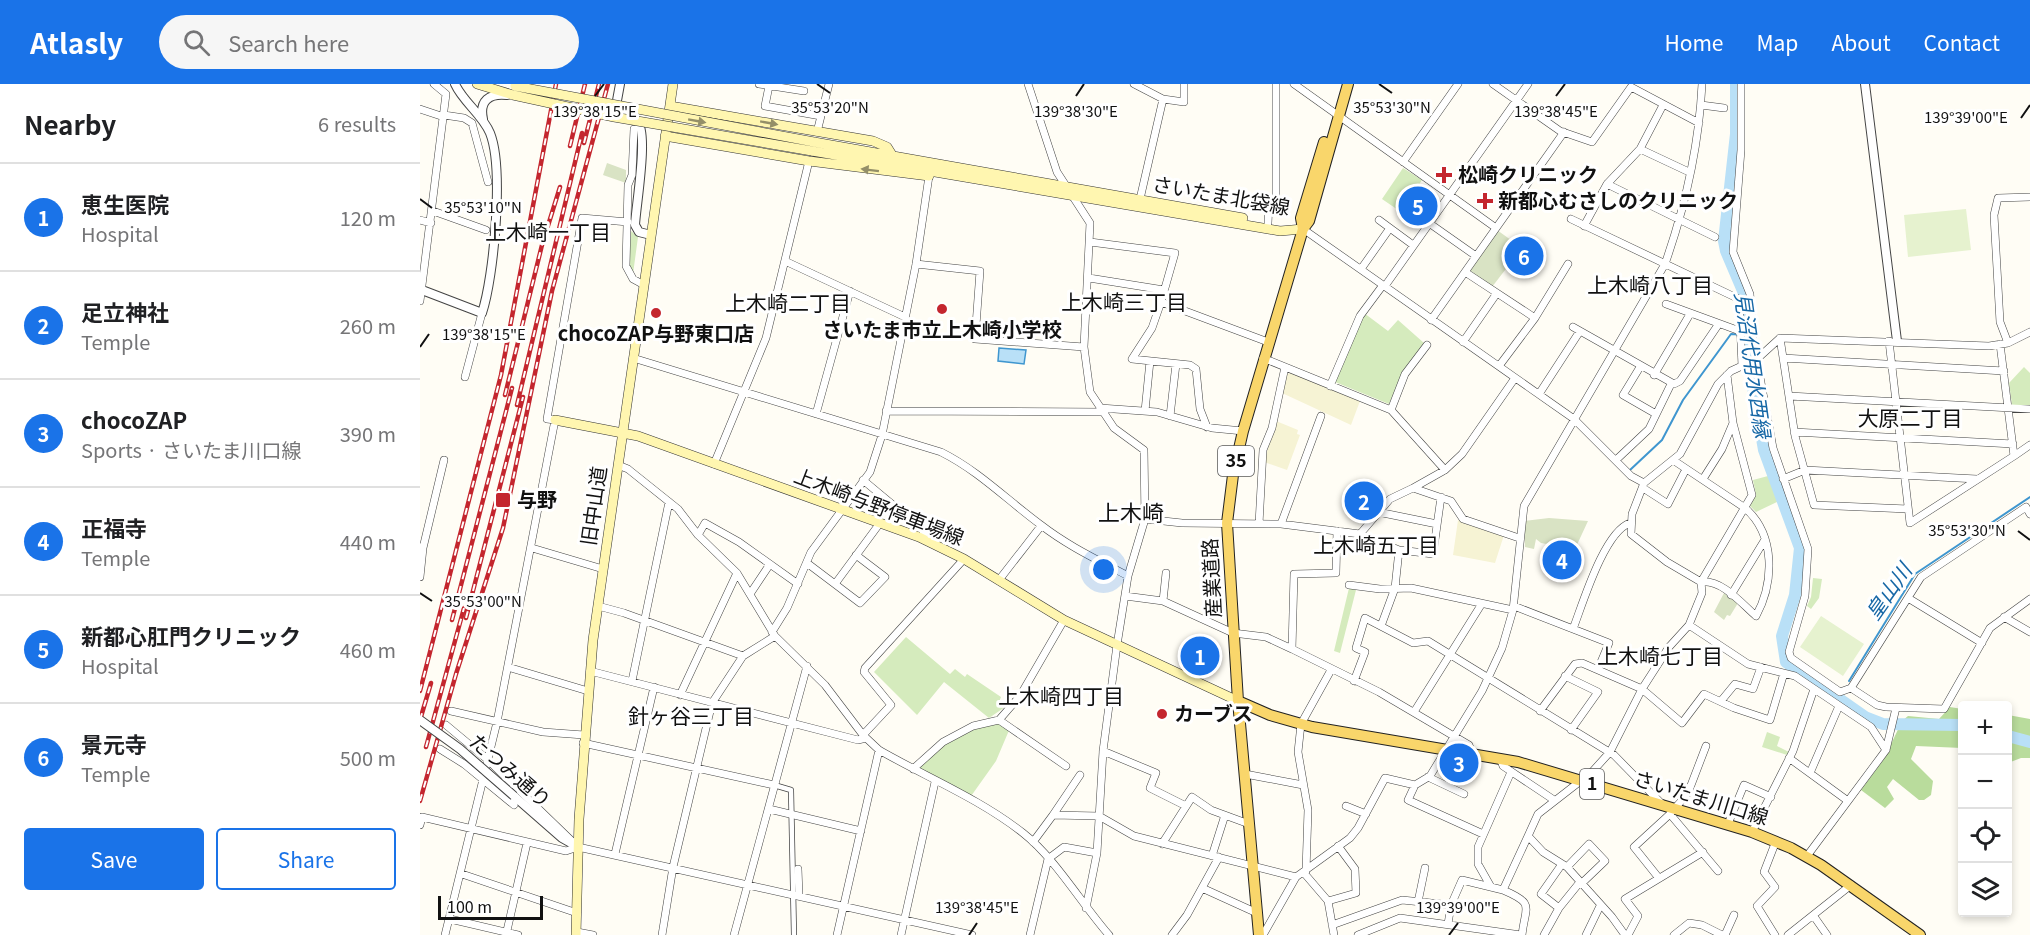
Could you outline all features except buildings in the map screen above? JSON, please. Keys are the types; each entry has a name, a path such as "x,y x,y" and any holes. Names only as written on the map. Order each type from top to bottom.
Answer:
{"main road":[{"name":"さいたま北袋線","path":"477,84 616,106 991,182"},
{"name":"旧中山道","path":"577,934 578,846 590,671 673,84"},
{"name":"産業道路","path":"1336,113 1340,84"},
{"name":"産業道路","path":"1261,935 1257,913 1238,702 1227,523 1233,475 1243,431 1302,229 1301,218 1348,84"},
{"name":"さいたま北袋線","path":"513,88 635,125 892,155 1280,231 1302,229"},
{"name":"さいたま北袋線","path":"670,106 873,141 886,147 892,155"},
{"name":"さいたま北袋線","path":"665,136 809,161 1140,199 1302,229"},
{"name":"上木崎与野停車場線","path":"555,420 623,433 841,508 925,540 964,559 1064,620 1238,702"},
{"name":"さいたま川口線","path":"1238,702 1300,724 1500,758 1752,832 1806,856 1920,935"}],"street":[{"path":"420,301 446,94 434,84"},
{"path":"454,84 484,123"},
{"path":"616,106 620,84"},
{"path":"817,132 829,84"},
{"path":"1028,84 1067,191 1090,223 1084,347 1087,379 1101,410 1114,428 1144,450 1145,519 1128,576 1117,645 1103,751 1097,853 1086,908"},
{"path":"1134,84 1163,99 1184,102 1184,84"},
{"path":"1268,222 1269,202 1276,198 1276,84"},
{"path":"1294,84 1496,228"},
{"path":"1403,162 1458,84"},
{"path":"1493,84 1564,132 1592,142 1631,87 1699,123"},
{"path":"1330,386 1360,316 1528,84"},
{"path":"1483,834 1408,800 1415,785 1428,777 1446,749 1489,677 1502,648 1513,608 1524,506 1665,264 1680,220 1699,123 1702,84"},
{"path":"1741,84 1741,150 1733,252 1750,294 1756,359 1769,432 1808,549 1804,596 1789,652 1791,658 1840,692 1851,688 1921,577 2026,507 2030,514"},
{"path":"1865,84 1893,341 1891,364 1894,401 1910,523 2030,445"},
{"path":"804,91 785,86 764,85 765,106 821,116"},
{"path":"465,376 491,275 495,151 484,123 482,111 484,100 513,88"},
{"path":"1140,199 1163,99"},
{"path":"1584,226 1607,184 1640,149 1663,105"},
{"path":"1701,105 1724,108"},
{"path":"420,109 444,116 464,118 472,123 488,182"},
{"path":"644,285 633,279 626,266 628,185 632,175 635,125 642,126 642,146 635,225 639,232 651,235"},
{"path":"1431,320 1564,132"},
{"path":"1640,149 1689,171"},
{"path":"714,464 766,339 809,161"},
{"path":"662,935 673,867 712,704 743,656 774,634 811,552 841,508 870,472 882,435 906,317 929,176"},
{"path":"1607,184 1715,237"},
{"path":"2014,456 2004,371 1994,216 1998,198 2030,197"},
{"path":"432,211 486,230"},
{"path":"445,935 484,780 532,548 555,420 547,419 582,218 628,222"},
{"path":"1570,219 1739,299 1742,366"},
{"path":"420,220 431,224"},
{"path":"1379,220 1413,245"},
{"path":"1429,223 1476,256"},
{"path":"1361,269 1390,228"},
{"path":"1302,229 1574,419 1631,476 1668,504 1686,469"},
{"path":"1090,242 1175,253 1152,328 1132,359 1190,365 1196,369 1200,409 1207,427"},
{"path":"785,261 906,317"},
{"path":"916,264 980,271 975,339 1084,347"},
{"path":"1499,366 1535,318 1568,264"},
{"path":"1465,272 1535,318"},
{"path":"1089,278 1164,290"},
{"path":"422,290 482,313"},
{"path":"816,414 850,291"},
{"path":"1463,342 1497,293"},
{"path":"1161,302 1268,342"},
{"path":"1666,304 1718,325 1737,330 1740,328"},
{"path":"1654,375 1690,314"},
{"path":"1616,460 1649,429 1671,384 1680,381 1718,325"},
{"path":"1539,394 1577,329 1671,384"},
{"path":"1673,460 1753,515 1771,556 1766,597 1756,616 1741,600 1708,581 1701,582 1653,552 1631,534 1630,524 1643,486 1673,460 1680,454 1718,384 1727,375 1756,359 1780,338 1893,341 1963,346 2004,344 2030,332"},
{"path":"1780,338 1794,432 1814,505 1908,509"},
{"path":"1391,410 1405,374 1427,345"},
{"path":"633,358 941,452 967,465 1041,526 1128,576"},
{"path":"1263,358 1391,410 1445,470"},
{"path":"1783,358 2004,371"},
{"path":"1145,411 1150,361"},
{"path":"1170,416 1176,363"},
{"path":"1259,525 1263,450 1272,428 1285,367"},
{"path":"1640,367 1623,395 1656,414"},
{"path":"1503,890 1538,814 1593,772 1610,752 1642,689 1669,647 1689,626 1702,593 1701,582 1752,495 1733,423 1727,375"},
{"path":"1360,534 1390,500 1445,470 1473,439 1515,378"},
{"path":"1789,396 2030,409"},
{"path":"886,411 1145,411 1207,427 1243,431"},
{"path":"1281,524 1321,416"},
{"path":"1703,479 1722,449 1733,423"},
{"path":"1794,432 2013,444"},
{"path":"420,577 422,548 444,460"},
{"path":"618,465 628,470 669,502 698,536 737,573 774,634 825,685 865,737 879,750 981,806 1033,842 1109,935"},
{"path":"1783,479 1805,470 1977,479"},
{"path":"863,480 923,530 925,540"},
{"path":"1413,488 1451,501 1463,519 1520,538"},
{"path":"1145,519 1182,523 1281,524 1360,534 1399,550 1433,554 1441,497"},
{"path":"632,681 669,502"},
{"path":"1378,512 1437,524"},
{"path":"698,536 705,523 739,542 798,584"},
{"path":"835,584 880,523"},
{"path":"1573,629 1610,539 1623,526 1630,524"},
{"path":"999,580 1041,526"},
{"path":"1292,649 1294,574 1336,573 1337,531"},
{"path":"1731,595 1764,541"},
{"path":"532,548 603,569"},
{"path":"1381,626 1395,588 1399,550"},
{"path":"807,563 861,603 885,577 856,555"},
{"path":"590,671 858,740 865,737 891,705 864,672 865,668 964,559"},
{"path":"750,594 770,564"},
{"path":"680,695 737,573"},
{"path":"1163,601 1166,573"},
{"path":"1349,585 1443,594 1481,605 1513,608 1609,643 1598,669"},
{"path":"1125,596 1163,601 1233,633 1266,637 1379,692 1470,745 1472,753"},
{"path":"1908,598 1982,643"},
{"path":"1851,688 1877,705 1895,712 1944,709 1990,628 2030,598"},
{"path":"1414,712 1481,605"},
{"path":"598,606 743,656"},
{"path":"2004,617 2030,632"},
{"path":"1354,681 1365,652 1356,648 1365,618 1413,643 1428,641 1610,752 1669,809 1718,871"},
{"path":"913,770 943,742 973,726 999,720 1020,696 1064,620"},
{"path":"1689,626 1732,655 1761,667 1795,676 1871,727 1886,750"},
{"path":"1540,711 1575,664 1582,663 1642,689 1682,723 1704,694 1734,708 1770,720 1784,674"},
{"path":"734,935 807,666"},
{"path":"508,667 588,692"},
{"path":"1720,701 1735,684 1753,689 1761,667"},
{"path":"1331,670 1300,724 1298,752 1308,810 1305,872 1328,901 1334,935"},
{"path":"1565,676 1598,692 1571,730"},
{"path":"615,854 654,687"},
{"path":"1752,832 1789,758 1814,689"},
{"path":"1810,773 1839,706"},
{"path":"451,711 584,739 791,790 796,895"},
{"path":"1806,856 1886,750 1895,712"},
{"name":"たつみ通り","path":"420,720 460,749 514,801 562,838 578,846"},
{"path":"999,720 1066,766"},
{"path":"446,725 488,760 578,846 968,934"},
{"path":"1658,877 1634,847 1669,809 1688,793 1706,746"},
{"path":"440,748 449,752 514,801"},
{"path":"837,935 879,750"},
{"path":"1103,751 1156,773 1150,788 1186,806"},
{"path":"1500,758 1500,763 1511,772 1554,800"},
{"path":"1789,758 1848,801"},
{"path":"1491,887 1478,864 1478,847 1511,772"},
{"path":"1245,774 1303,785"},
{"path":"1033,842 1080,776"},
{"path":"1428,777 1464,794"},
{"path":"1261,935 1296,877 1350,838 1385,778 1415,785"},
{"path":"901,935 935,782"},
{"path":"1728,824 1744,785 1771,797"},
{"path":"1162,844 1192,797 1211,810 1249,824"},
{"path":"1346,806 1366,814"},
{"path":"769,809 861,831"},
{"path":"1053,815 1099,816 1134,836 1296,877"},
{"path":"1172,935 1202,888 1216,856 1225,815"},
{"path":"420,825 422,818 566,851 578,846"},
{"path":"1528,836 1543,852 1564,865 1626,935 1638,916 1625,899 1702,852"},
{"path":"1775,935 1757,906 1775,887 1764,872 1776,841"},
{"path":"506,934 527,843"},
{"path":"1544,935 1559,908 1605,861 1589,844 1564,865 1541,894 1559,908"},
{"path":"1328,901 1356,893 1355,869 1338,846"},
{"path":"1030,935 1048,859 1064,847 1097,853"},
{"path":"1418,902 1425,868"},
{"path":"794,935 798,869"},
{"path":"462,874 577,913"},
{"path":"1358,935 1401,918 1448,924 1483,932 1521,935 1527,906 1524,899 1503,890 1462,880 1451,905 1448,924"},
{"path":"1788,935 1851,885"},
{"path":"1202,888 1257,913"},
{"path":"1332,925 1402,900 1451,905"},
{"path":"1586,935 1600,906"},
{"path":"1674,935 1689,923 1702,925 1723,935 1734,915"},
{"path":"1813,915 1827,935"},
{"path":"450,919 518,935"},
{"path":"577,934 594,935"}],"shaded area":[{"path":"1291,373 1360,401 1351,425 1282,393 1287,374"},
{"path":"1276,421 1298,430 1297,434 1300,435 1287,470 1264,462"},
{"path":"1458,520 1504,535 1495,563 1453,555"}],"green space":[{"path":"607,163 626,170 626,183 603,175"},
{"path":"1403,168 1422,180 1401,212 1382,199"},
{"path":"1966,209 1971,250 1908,257 1904,215"},
{"path":"1497,230 1522,248 1492,287 1469,270"},
{"path":"631,231 638,237 633,274 629,264"},
{"path":"1364,313 1388,331 1398,320 1424,343 1403,372 1389,404 1335,382"},
{"path":"2024,367 2030,373 2030,406 2012,405 2009,383"},
{"path":"1768,476 1779,501 1756,512 1750,506 1756,495 1753,480"},
{"path":"1549,518 1588,521 1575,549 1541,543 1536,539 1534,549 1525,547 1524,521"},
{"path":"1813,578 1822,579 1819,598 1811,609 1807,606 1811,597"},
{"path":"1349,588 1356,590 1340,653 1334,651"},
{"path":"1724,593 1738,603 1730,616 1727,615 1724,620 1714,612"},
{"path":"1821,616 1864,644 1843,676 1800,647"},
{"path":"906,637 950,674 955,669 965,677 967,674 1001,697 999,702 1005,707 989,718 944,682 917,715 874,672"},
{"path":"1950,707 1958,708 1958,748 1916,746 1911,759 1933,781 1931,795 1924,800 1919,800 1893,779 1887,787 1894,799 1885,808 1861,790 1884,759 1902,721 1908,716 1939,719"},
{"path":"2012,716 2030,719 2030,758 2012,761"},
{"path":"999,720 1010,728 996,761 969,799 913,769 952,738 973,728"},
{"path":"1767,732 1780,737 1777,746 1789,752 1787,755 1762,747"}],"water":[{"path":"999,348 1026,350 1024,364 998,361"}],"waterway":[{"name":"見沼代用水西縁","path":"1736,84 1736,134 1724,241 1743,291 1747,353 1764,450 1800,548 1795,595 1782,636 1786,662 1865,717 1883,724 1958,725"},
{"path":"1630,470 1662,440 1683,400 1731,334 1745,335"},
{"name":"皇山川","path":"1849,681 1915,574 2030,497"},
{"name":"見沼代用水西縁","path":"2012,737 2030,742"}],"railway":[{"path":"420,691 501,375 556,84"},
{"path":"570,146 585,84"},
{"path":"584,143 599,84"},
{"path":"420,801 456,674 503,528 552,291 608,84"},
{"path":"517,405 582,133"},
{"path":"505,395 542,245 560,187"},
{"path":"452,620 512,388"},
{"path":"466,618 523,397"},
{"path":"426,747 464,608"},
{"path":"420,720 431,683"}],"place":[{"name":"松崎クリニック","path":"1444,175"},
{"name":"新都心むさしのクリニック","path":"1485,201"},
{"name":"新都心肛門クリニック","path":"1418,206"},
{"name":"景元寺","path":"1524,256"},
{"name":"さいたま市立上木崎小学校","path":"942,309"},
{"name":"chocoZAP与野東口店","path":"656,313"},
{"name":"与野","path":"503,500"},
{"name":"足立神社","path":"1364,501"},
{"name":"正福寺","path":"1562,560"},
{"name":"恵生医院","path":"1200,656"},
{"name":"カーブス","path":"1162,714"},
{"name":"chocoZAP","path":"1459,763"}],"district":[{"name":"上木崎一丁目","path":"548,233"},
{"name":"上木崎八丁目","path":"1650,286"},
{"name":"上木崎三丁目","path":"1124,303"},
{"name":"上木崎二丁目","path":"788,304"},
{"name":"大原二丁目","path":"1910,419"},
{"name":"上木崎","path":"1131,513"},
{"name":"上木崎五丁目","path":"1376,546"},
{"name":"上木崎七丁目","path":"1660,657"},
{"name":"上木崎四丁目","path":"1061,697"},
{"name":"針ヶ谷三丁目","path":"691,717"}]}
